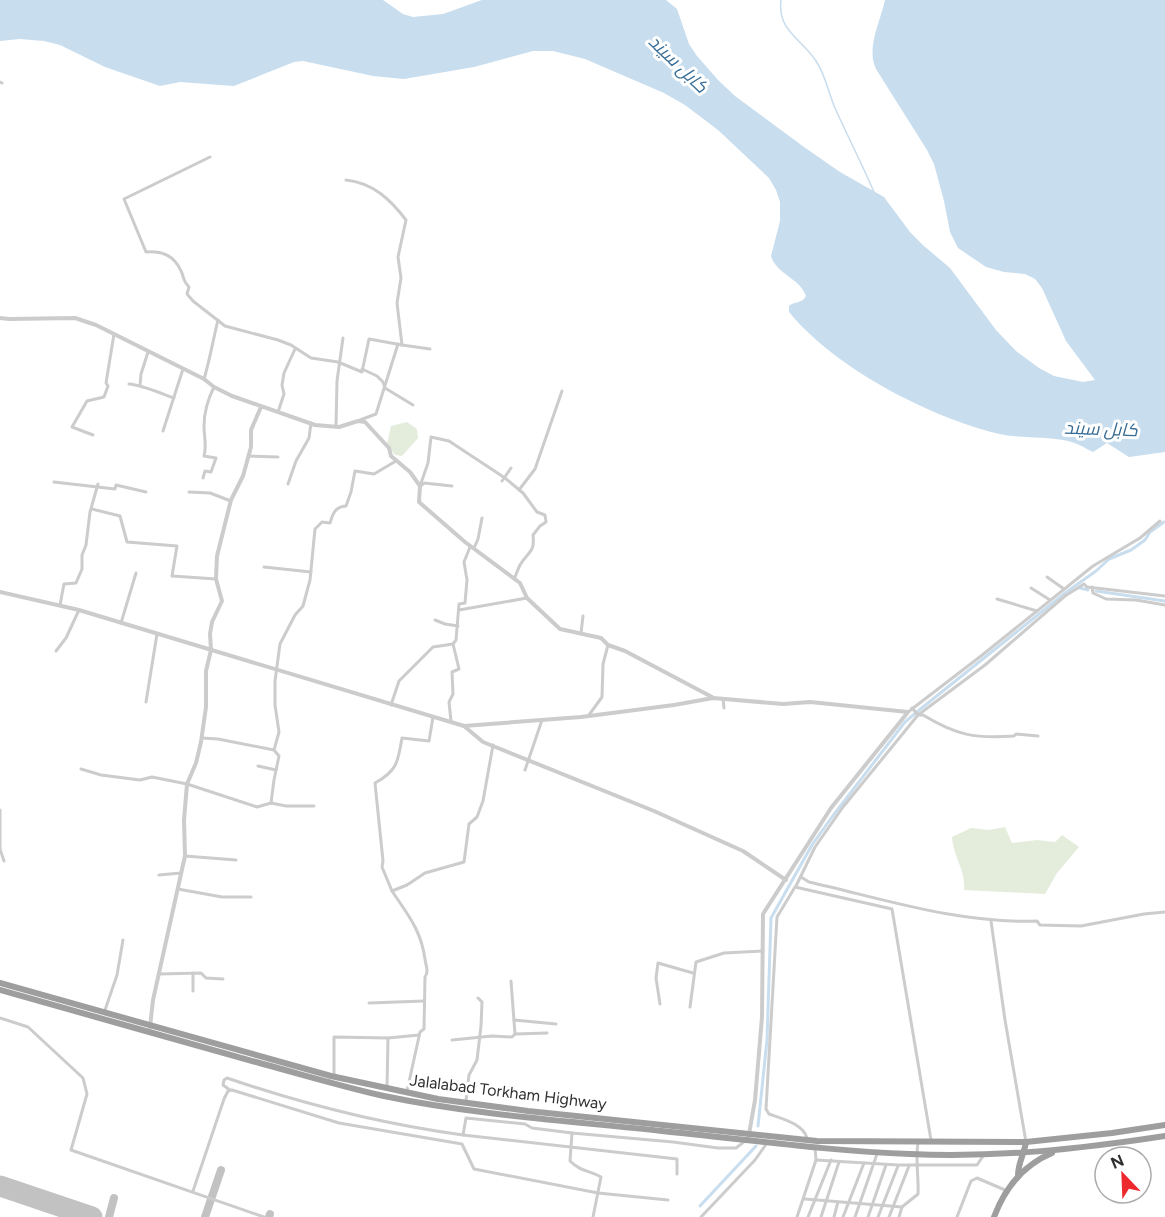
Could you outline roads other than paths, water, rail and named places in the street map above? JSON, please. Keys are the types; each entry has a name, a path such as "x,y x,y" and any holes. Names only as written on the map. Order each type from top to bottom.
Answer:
{"highway":[{"name":"Jalalabad Torkham Highway","path":"0,983 150,1030 334,1077 407,1093 528,1111 750,1132 811,1144 1026,1142 1165,1125"},
{"path":"0,990 103,1015"},
{"path":"150,1030 331,1083 437,1105 747,1140 811,1144 878,1152 984,1154 1055,1151 1165,1136"},
{"path":"1018,1176 1018,1163 1026,1142"},
{"path":"994,1217 1006,1191 1018,1176 1055,1151"}],"street":[{"path":"210,157 124,199 146,252 162,251 172,258 182,272 183,281 189,287 187,294 193,301 225,326 278,340 311,358 338,362 362,372 369,339 430,350"},
{"path":"0,318 75,318 96,325 204,379 214,387 261,407 311,423 339,427 376,414 385,382 400,344 397,303 401,278 398,257 406,220 392,201 367,184 346,180"},
{"path":"204,379 219,320"},
{"path":"93,435 72,428 87,401 104,397 108,386 106,383 114,334"},
{"path":"336,426 338,362 343,338"},
{"path":"278,413 284,394 282,384 284,373 295,349"},
{"path":"140,385 148,352"},
{"path":"163,431 183,369"},
{"path":"362,369 377,376 385,388 413,405"},
{"path":"129,384 140,385 150,391 174,398"},
{"path":"203,478 205,471 211,472 216,458 204,456 206,448 204,424 209,397 214,387"},
{"path":"519,490 535,468 562,391"},
{"path":"150,1030 153,1000 185,856 184,820 187,784 196,764 202,738 206,707 206,670 211,650 212,622 222,601 216,579 217,556 231,501 243,476 251,447 250,430 261,407"},
{"path":"358,421 365,422 370,427 420,486"},
{"path":"288,484 296,461 309,438 311,423"},
{"path":"514,579 521,564 532,552 533,535 546,522 545,515 537,512 519,490 449,441 431,437 428,463 420,486 419,502 520,584 527,598 560,629 601,638 608,645 625,651 713,698"},
{"path":"248,456 278,457"},
{"path":"274,750 279,732 275,705 280,644 295,615 303,606 311,572 315,529 322,522 330,523 333,512 339,507 346,506 356,471 374,474 397,460"},
{"path":"503,480 511,468"},
{"path":"54,482 115,489 116,485 146,492"},
{"path":"420,486 424,483 452,486"},
{"path":"60,605 64,584 76,583 82,568 82,555 98,486"},
{"path":"189,492 210,493 231,501"},
{"path":"92,509 120,516 127,542 177,546 172,576 216,579"},
{"path":"452,723 449,702 453,694 452,672 459,669 453,644 458,626 459,604 465,603 467,580 464,562 478,539 482,518"},
{"path":"463,1135 466,1118 525,1124 532,1128 572,1133 718,1148 736,1148 745,1143 750,1132 755,1100 762,1017 763,914 831,808 910,710 1093,566 1140,538 1160,521"},
{"path":"264,567 311,572"},
{"path":"121,623 136,573"},
{"path":"1047,577 1064,589"},
{"path":"797,1217 805,1199 816,1160 806,1132 789,1121 769,1114 766,1109 777,917 801,877 815,847 843,807 918,716 985,664 1065,596 1084,584 1165,597"},
{"path":"1092,587 1093,593 1106,599 1136,600 1165,605"},
{"path":"1031,588 1050,600"},
{"path":"0,592 79,610 464,726 589,715 713,698 783,704 810,702 910,710 918,716 923,715 959,734 1004,737 1016,734 1038,736"},
{"path":"459,610 527,598"},
{"path":"998,599 1037,611"},
{"path":"56,651 66,638 79,610"},
{"path":"582,633 583,616"},
{"path":"435,620 458,626"},
{"path":"146,702 158,634"},
{"path":"391,705 399,681 433,647 453,644"},
{"path":"589,715 602,697 603,664 608,645"},
{"path":"723,699 724,708"},
{"path":"407,1093 419,1035 424,1029 425,977 428,972 424,946 416,924 392,891 382,867 375,783 387,776 398,764 402,738 429,741 433,717"},
{"path":"525,770 542,720"},
{"path":"464,726 483,742 654,810 743,851 786,880"},
{"path":"202,738 274,750 279,756 271,803"},
{"path":"392,891 407,885 425,873 464,862 469,824 477,817 483,801 493,745"},
{"path":"258,766 276,770"},
{"path":"81,769 101,775 140,780 152,777 187,784 257,807 271,803 286,806 314,806"},
{"path":"0,810 0,849 4,861"},
{"path":"185,856 236,860"},
{"path":"159,875 182,873"},
{"path":"801,877 809,882 932,912 991,921 1037,921 1040,925 1082,926 1165,912"},
{"path":"795,887 892,909 932,1142"},
{"path":"178,889 222,897 251,897"},
{"path":"991,921 1026,1142"},
{"path":"103,1015 117,975 123,940"},
{"path":"690,1007 696,962 724,953 763,951"},
{"path":"660,1004 656,978 658,963 693,973"},
{"path":"193,973 193,992"},
{"path":"159,974 201,973 206,978 223,979"},
{"path":"511,981 514,1034"},
{"path":"465,1103 469,1075 477,1060 480,1037 482,1002 478,998"},
{"path":"369,1002 424,1001"},
{"path":"0,1018 28,1027 83,1078 87,1094 71,1150 264,1217"},
{"path":"514,1020 556,1024"},
{"path":"452,1040 547,1033"},
{"path":"334,1077 334,1037 388,1038 419,1035"},
{"path":"387,1089 388,1038"},
{"path":"668,1200 598,1193 474,1169 462,1144 339,1123 254,1095 230,1090 224,1085 224,1080 227,1078 346,1115 408,1128 677,1159 677,1174"},
{"path":"193,1191 224,1099 230,1090"},
{"path":"572,1133 570,1161 582,1171 601,1177 594,1217"},
{"path":"701,1217 755,1160 768,1142"},
{"path":"899,1217 902,1207 918,1194 916,1154 918,1142"},
{"path":"855,1217 878,1152"},
{"path":"816,1160 898,1165 977,1166 984,1154"},
{"path":"808,1217 831,1160"},
{"path":"821,1217 838,1161"},
{"path":"843,1217 864,1162"},
{"path":"868,1217 886,1164"},
{"path":"878,1217 898,1165"},
{"path":"889,1217 910,1165"},
{"path":"957,1217 971,1181 976,1179 1006,1191"},
{"path":"805,1199 902,1207"},
{"path":"834,1217 838,1202"}],"water":[{"name":"کابل سيند","path":"0,0 383,0 403,14 413,17 443,14 482,0 666,0 677,9 689,44 697,56 735,96 840,172 884,197 910,232 950,268 996,330 1016,351 1054,376 1083,382 1095,380 1066,341 1042,288 1035,279 1025,274 986,267 958,248 950,232 934,164 876,69 872,53 873,44 885,0 1165,0 1165,452 1129,457 1107,443 1093,452 1068,441 995,433 968,425 912,402 856,370 808,333 789,312 789,306 806,296 799,285 778,268 771,256 780,221 780,202 769,178 718,130 685,105 664,93 585,59 553,51 533,51 474,67 404,79 373,76 303,61 294,62 234,86 180,82 160,86 105,67 60,45 20,39 0,41"}],"waterway":[{"path":"781,0 783,20 792,34 810,53 825,78 835,108 874,192"},
{"path":"758,1126 767,1040 771,918 812,845 905,722 1109,559 1131,550 1164,522"},
{"path":"1080,588 1088,590"},
{"path":"1096,591 1165,601"},
{"path":"700,1206 756,1146"}]}
